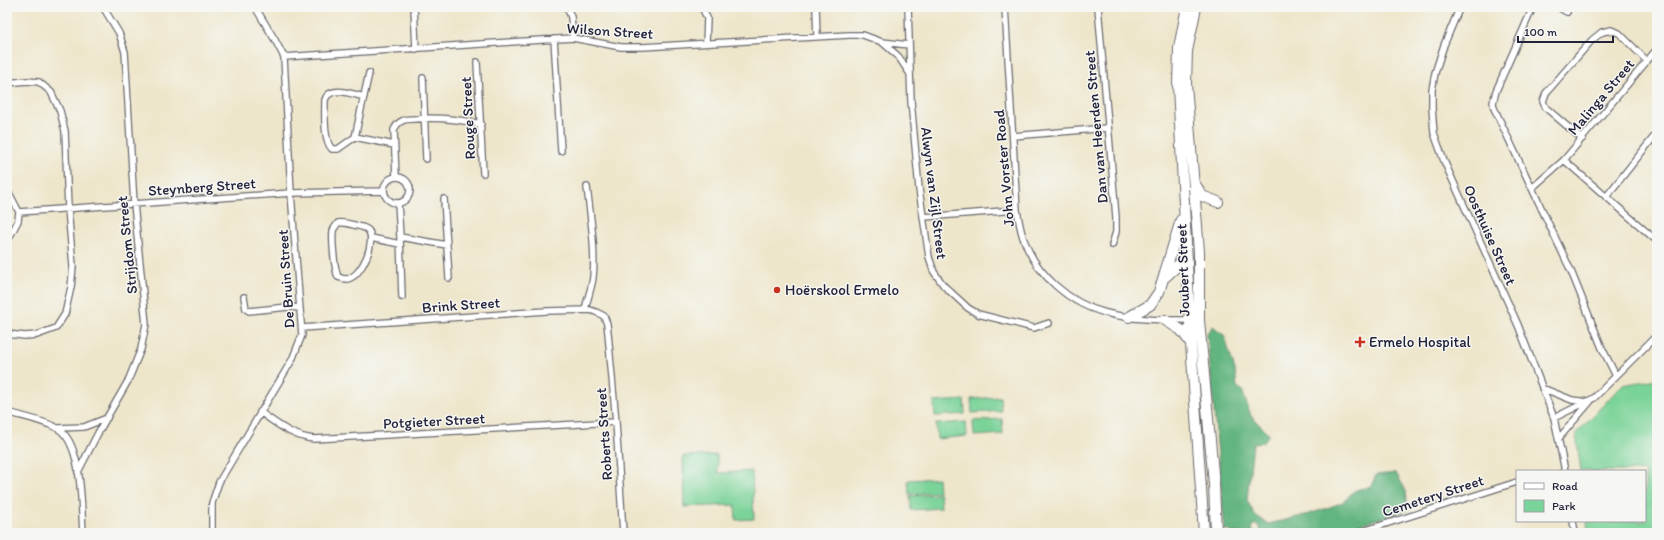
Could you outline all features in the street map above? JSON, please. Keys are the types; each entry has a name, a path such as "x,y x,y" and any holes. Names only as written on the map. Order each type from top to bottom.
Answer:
{"highway":[{"name":"Joubert Street","path":"1187,7 1179,48 1178,73 1184,180 1183,213 1214,484 1216,533"},
{"name":"Joubert Street","path":"1196,7 1187,51 1186,73 1198,252 1195,320 1191,343 1204,533"},
{"path":"1194,182 1202,196 1218,202"},
{"path":"1129,317 1143,310 1154,301 1160,292 1183,213"},
{"path":"1165,277 1187,257"},
{"path":"1165,320 1181,330 1191,343"}],"street":[{"name":"Strijdom Street","path":"78,472 137,362 146,324 134,204 125,52 119,33 103,7"},
{"name":"De Bruin Street","path":"212,533 212,503 219,482 297,350 302,336 291,193 284,57 255,7"},
{"path":"414,7 416,49"},
{"path":"567,7 571,17 573,38"},
{"path":"702,7 707,18 706,43"},
{"path":"816,7 817,37"},
{"name":"Alwyn van Zijl Street","path":"908,7 910,74 919,189 929,257 934,272 944,286 968,308 978,314 1034,328 1049,323"},
{"name":"John Vorster Road","path":"1005,7 1017,210 1024,240 1032,257 1043,273 1063,292 1104,313 1165,320 1195,320"},
{"name":"Dan van Heerden Street","path":"1098,7 1116,225 1112,245"},
{"name":"Oosthuise Street","path":"1460,7 1442,51 1435,73 1432,108 1434,133 1444,161 1518,325 1554,418 1565,470"},
{"path":"1533,7 1501,78 1493,103 1496,113 1571,271 1602,348 1616,376"},
{"path":"1558,7 1568,12"},
{"path":"1582,139 1546,108 1543,102 1546,93 1592,40 1602,32 1611,30 1620,33 1647,61"},
{"name":"Wilson Street","path":"284,57 573,38 632,47 855,34 870,37 882,42 909,45"},
{"path":"554,40 561,151"},
{"path":"882,42 898,56 910,74"},
{"name":"Malinga Street","path":"1532,188 1564,160 1657,49"},
{"name":"Rouge Street","path":"477,62 483,173"},
{"path":"364,97 334,92 328,94 325,100 326,137 329,146 332,149 338,149 355,137 364,97 368,73"},
{"path":"423,78 426,159"},
{"path":"7,83 27,81 39,82 47,88 55,98 65,131 68,209 73,266 72,287 65,314 56,328 37,335 25,336 7,334"},
{"path":"396,177 394,145 396,125 402,121 425,118 450,118 481,124"},
{"path":"1013,136 1107,128"},
{"path":"1606,198 1657,134"},
{"path":"355,137 394,145"},
{"path":"1564,160 1657,241"},
{"path":"396,177 405,179 410,185 408,198 404,202 398,203 388,200 384,191 385,184 388,180 396,177"},
{"path":"585,310 593,276 592,231 587,187"},
{"path":"7,189 19,212 18,221 7,242"},
{"name":"Steynberg Street","path":"19,212 291,193 384,191"},
{"path":"444,199 449,278"},
{"path":"398,203 402,297"},
{"path":"924,217 1017,210"},
{"path":"342,222 365,228 368,230 371,238 366,262 362,269 351,278 344,279 338,276 333,234 335,226 342,222"},
{"path":"400,237 447,245"},
{"path":"371,238 400,244"},
{"path":"244,297 246,309 249,311 288,307 300,308"},
{"name":"Brink Street","path":"302,328 585,310 594,311 604,316 608,333"},
{"name":"Roberts Street","path":"608,333 616,422 623,533"},
{"path":"1559,438 1594,398 1657,335"},
{"path":"1542,388 1572,400 1587,402"},
{"path":"1554,418 1594,398"},
{"path":"7,412 58,428 84,427 107,418"},
{"name":"Potgieter Street","path":"260,412 296,436 314,439 616,422"},
{"path":"58,428 66,436 73,447 78,472 83,533"},
{"name":"Cemetery Street","path":"1357,533 1516,482"},
{"path":"1573,522 1575,533"}],"green space":[{"path":"1213,326 1224,335 1235,370 1237,387 1242,390 1251,416 1269,434 1264,442 1253,443 1247,500 1254,514 1268,524 1312,513 1343,502 1357,490 1362,488 1370,488 1376,475 1396,473 1406,491 1408,510 1332,533 1262,533 1259,526 1254,524 1252,529 1254,533 1232,533 1228,529 1225,531 1207,334"},
{"path":"1657,379 1657,533 1588,533 1587,522 1646,522 1646,470 1581,470 1576,434 1622,385"},
{"path":"1000,397 1001,411 972,413 971,399"},
{"path":"964,400 965,414 935,416 934,402"},
{"path":"1002,419 1003,434 974,436 973,421"},
{"path":"966,422 967,436 937,439 936,424"},
{"path":"717,455 718,473 752,471 754,519 736,520 735,505 684,507 683,456"},
{"path":"938,478 939,492 909,494 908,480"},
{"path":"940,494 941,508 911,510 910,496"}],"place":[{"name":"Hoërskool Ermelo","path":"777,290"},
{"name":"Ermelo Hospital","path":"1360,342"}]}
